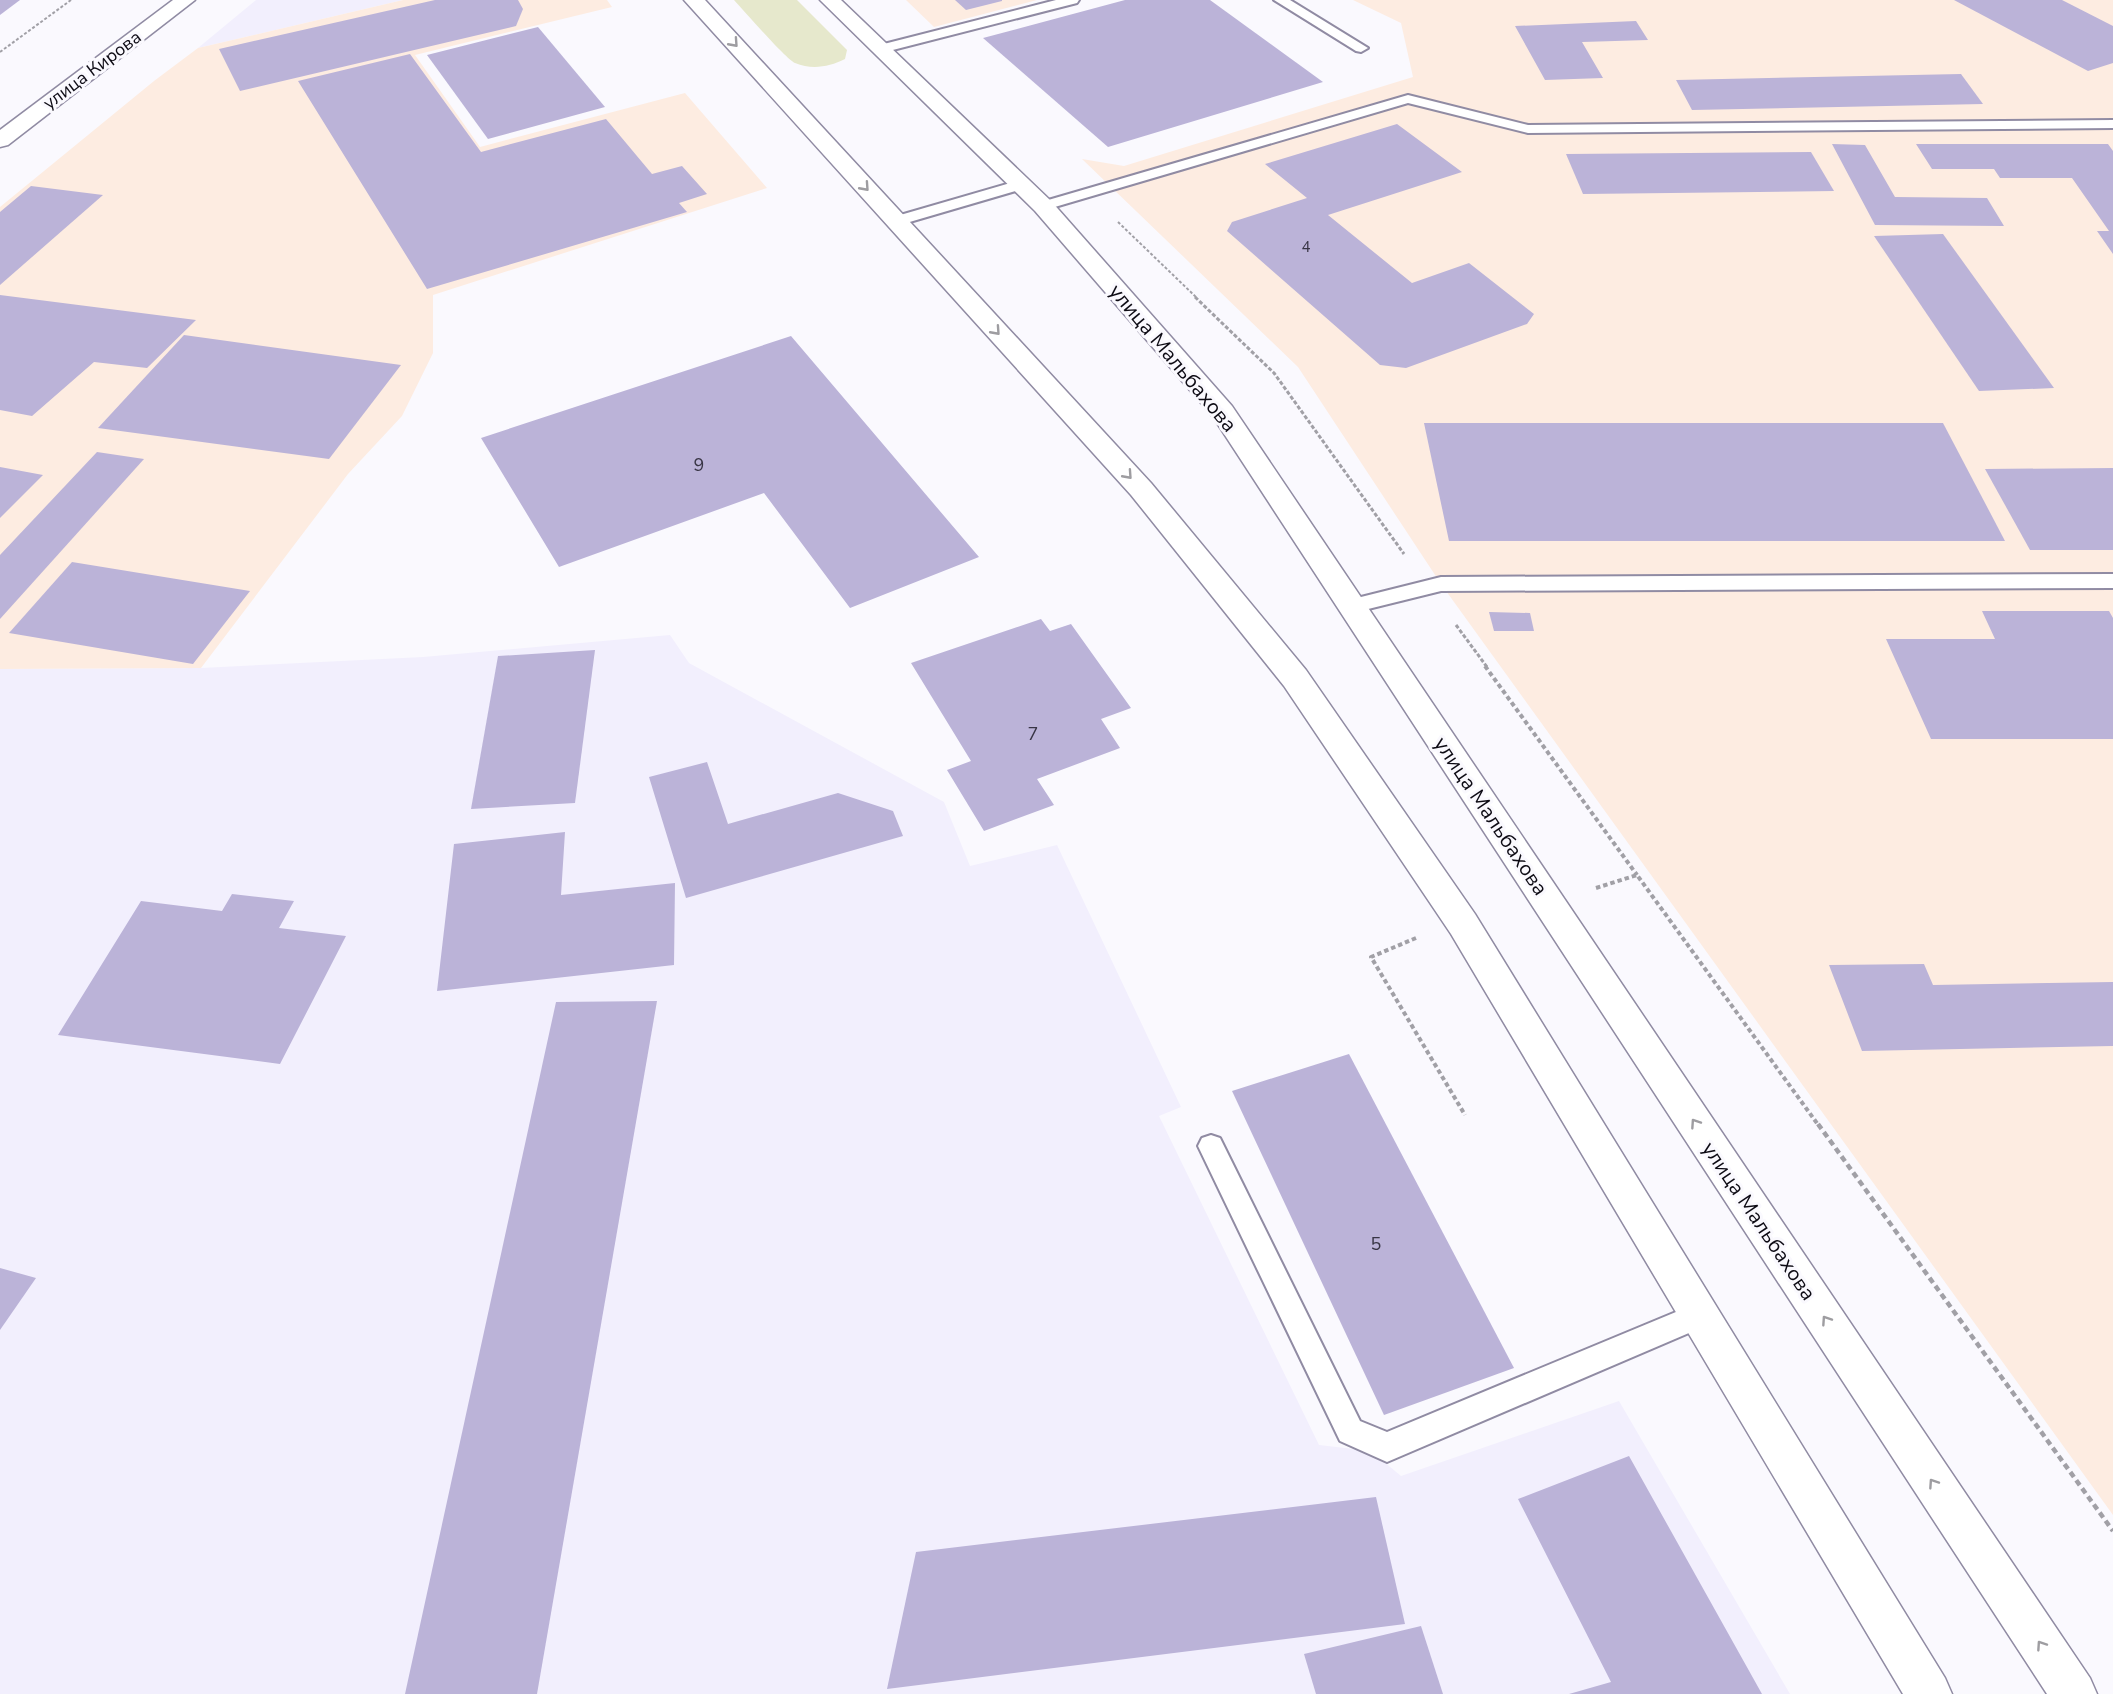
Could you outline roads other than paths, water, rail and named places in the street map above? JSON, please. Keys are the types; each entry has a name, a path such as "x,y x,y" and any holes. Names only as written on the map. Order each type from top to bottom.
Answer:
{"main road":[{"name":"улица Кирова","path":"0,140 185,0"},
{"path":"694,0 1141,489 1295,678 1463,924 1929,1694"},
{"name":"улица Мальбахова","path":"830,0 1032,196 1223,412 2074,1694"}],"lane":[{"path":"881,49 1072,0"},
{"path":"1281,0 1361,48"},
{"path":"896,221 1032,196 1408,99 1527,129 2113,124"},
{"path":"1352,606 1442,584 2113,581"},
{"path":"1211,1146 1350,1431 1387,1447 1700,1316"}]}
